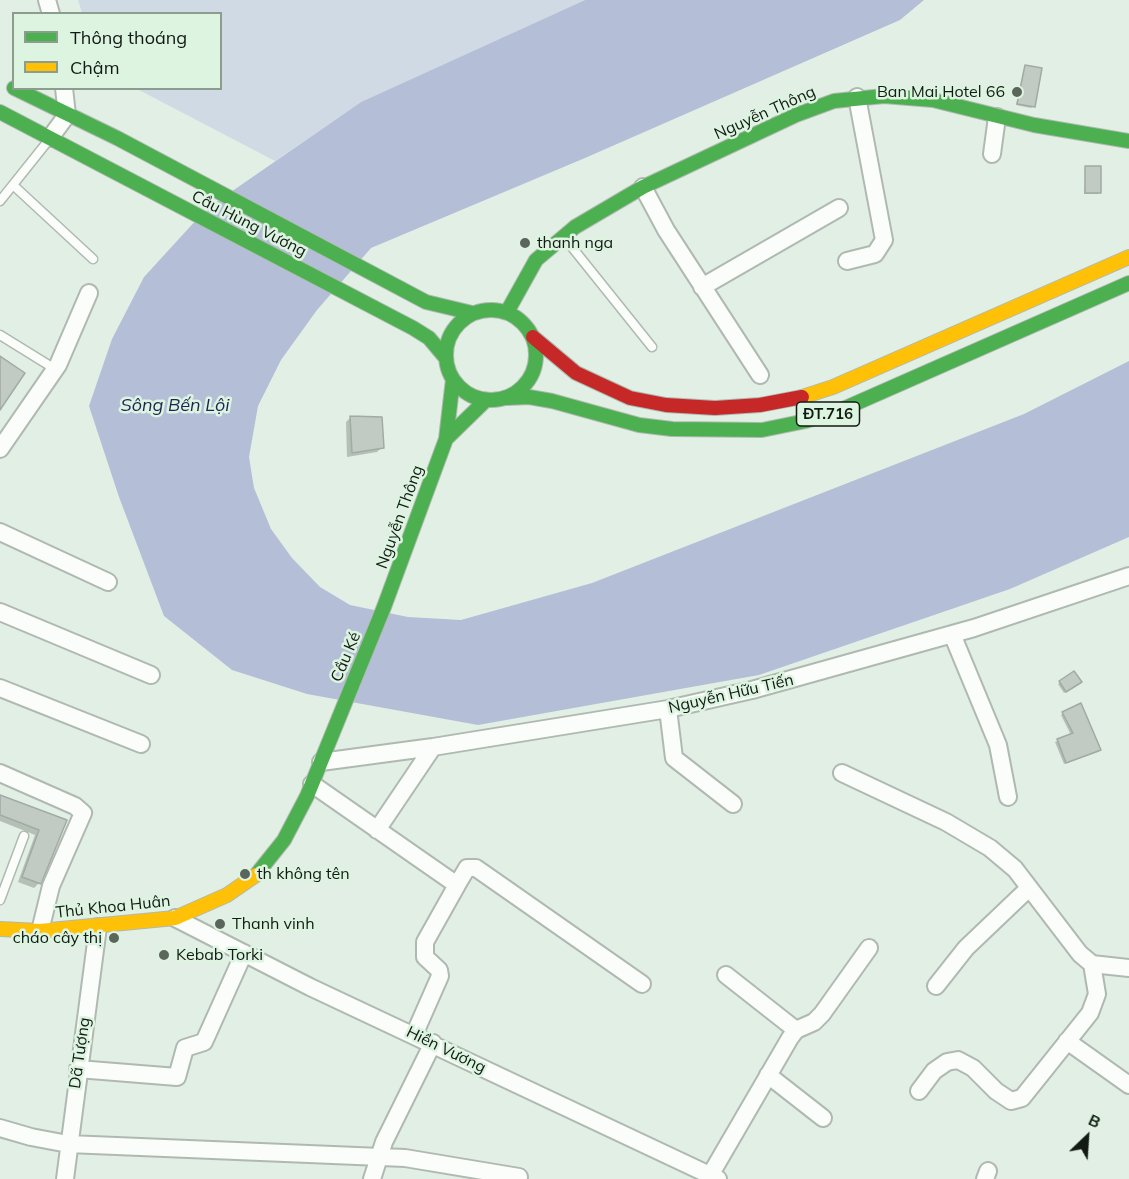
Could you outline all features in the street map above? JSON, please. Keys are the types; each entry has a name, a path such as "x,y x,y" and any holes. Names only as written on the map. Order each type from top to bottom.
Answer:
{"main road":[{"name":"Cầu Hùng Vương","path":"18,90 117,138 426,302 472,313"},
{"name":"Nguyễn Thông","path":"507,312 523,279 537,260 562,236 643,187 796,115 834,101 857,97 898,96 933,100 997,117 1078,134 1129,141"},
{"name":"Cầu Hùng Vương","path":"0,112 379,310 429,338 445,357"},
{"name":"ĐT.716","path":"533,337 576,373 630,398 676,406 715,408 760,405 800,398 833,387 1129,257"},
{"name":"ĐT.716","path":"507,398 529,397 552,401 639,425 672,429 762,430 806,421 843,409 1129,283"},
{"path":"482,310 507,312 518,318 533,337 536,361 533,373 518,392 507,398 486,400 468,394 453,379 445,357 452,331 472,313 482,310"},
{"name":"Nguyễn Thông","path":"384,608 446,439 453,379"},
{"name":"Nguyễn Thông","path":"446,439 486,400"},
{"name":"Cầu Ké","path":"338,719 384,608"},
{"name":"Thủ Khoa Huân","path":"0,929 40,931 175,918 227,895 251,880 267,864 284,840 312,784 338,719"}],"street":[{"path":"50,138 67,115 64,90"},
{"path":"847,261 875,254 884,240 857,97"},
{"path":"992,154 997,117"},
{"path":"643,187 666,230 760,375"},
{"path":"702,287 787,235 839,208"},
{"path":"0,449 55,369 89,293"},
{"path":"0,532 108,582"},
{"name":"Nguyễn Hữu Tiến","path":"321,762 433,747 668,709 831,670 952,634 1129,576"},
{"path":"0,612 151,675"},
{"path":"952,634 998,745 1008,797"},
{"path":"0,688 141,744"},
{"path":"668,709 674,758 733,804"},
{"path":"377,830 433,747"},
{"path":"0,773 75,806 83,813 51,886 40,931"},
{"path":"842,773 971,835 1009,862 1080,954 1092,964 1129,968"},
{"path":"312,784 457,885"},
{"path":"414,1035 440,976 439,970 425,957 425,942 467,868 476,868 642,984"},
{"path":"936,987 966,948 1029,888"},
{"name":"Hiền Vương","path":"175,918 711,1178"},
{"name":"Dã Tượng","path":"65,1179 98,927"},
{"path":"711,1178 768,1075 796,1030 814,1022 822,1014 869,948"},
{"path":"78,1069 177,1077 185,1048 204,1042 244,953"},
{"path":"919,1091 934,1071 947,1062 958,1060 973,1068 1011,1101 1022,1098 1090,1014 1095,1002 1097,984 1092,964"},
{"path":"726,975 796,1030"},
{"path":"1067,1041 1129,1085"},
{"path":"372,1179 378,1157 433,1043"},
{"path":"768,1075 804,1100 823,1118"},
{"path":"0,1128 68,1144 378,1157 440,1162 519,1178"}],"lane":[{"path":"0,201 50,138"},
{"path":"13,185 93,259"},
{"path":"562,236 652,347"},
{"path":"0,335 55,369"},
{"path":"0,900 24,836"}],"shaded area":[{"path":"78,0 585,0 361,102 275,161 139,90 222,90 222,12 82,12"}],"water":[{"name":"Sông Bến Lội","path":"585,0 924,0 900,20 585,158 371,248 317,310 281,360 258,406 249,457 254,488 271,529 292,558 320,587 350,605 408,617 461,620 592,583 1024,414 1129,361 1129,537 1010,589 759,675 478,725 307,694 232,670 164,616 119,497 89,406 112,339 144,277 198,218 215,203 361,102"}],"building":[{"path":"1025,65 1042,68 1035,107 1017,104"},
{"path":"1085,166 1101,166 1101,193 1085,193"},
{"path":"0,356 25,373 0,410"},
{"path":"350,416 382,417 384,448 352,453"},
{"path":"1074,671 1082,682 1066,692 1059,681"},
{"path":"1081,703 1101,750 1066,763 1057,739 1073,733 1062,712"},
{"path":"0,795 67,820 41,884 22,877 39,830 0,815"}],"traffic: fast":[{"path":"18,90 117,138 426,302 472,313"},
{"path":"507,312 536,260 575,227 643,187 796,115 834,101 884,96 933,100 1034,125 1129,141"},
{"path":"0,112 413,328 429,338 445,357"},
{"path":"507,398 529,397 552,401 639,425 672,429 762,430 806,421 843,409 1129,283"},
{"path":"482,310 500,310 516,317 529,330 536,346 536,355 536,364 529,380 516,393 500,400 482,400 466,393 453,380 446,364 446,346 453,330 466,317 482,310"},
{"path":"256,875 284,840 307,796 384,607 446,439 453,379"},
{"path":"446,439 486,400"}],"traffic: slow":[{"path":"802,397 833,387 1129,257"},
{"path":"0,929 40,931 175,918 227,895 256,875"}],"traffic: jam":[{"path":"533,337 576,373 630,398 666,405 715,408 760,405 802,397"}],"place":[{"name":"Ban Mai Hotel 66","path":"1017,92"},
{"name":"thanh nga","path":"525,243"},
{"name":"th không tên","path":"245,874"},
{"name":"Thanh vinh","path":"220,924"},
{"name":"cháo cây thị","path":"114,938"},
{"name":"Kebab Torki","path":"164,955"}]}
